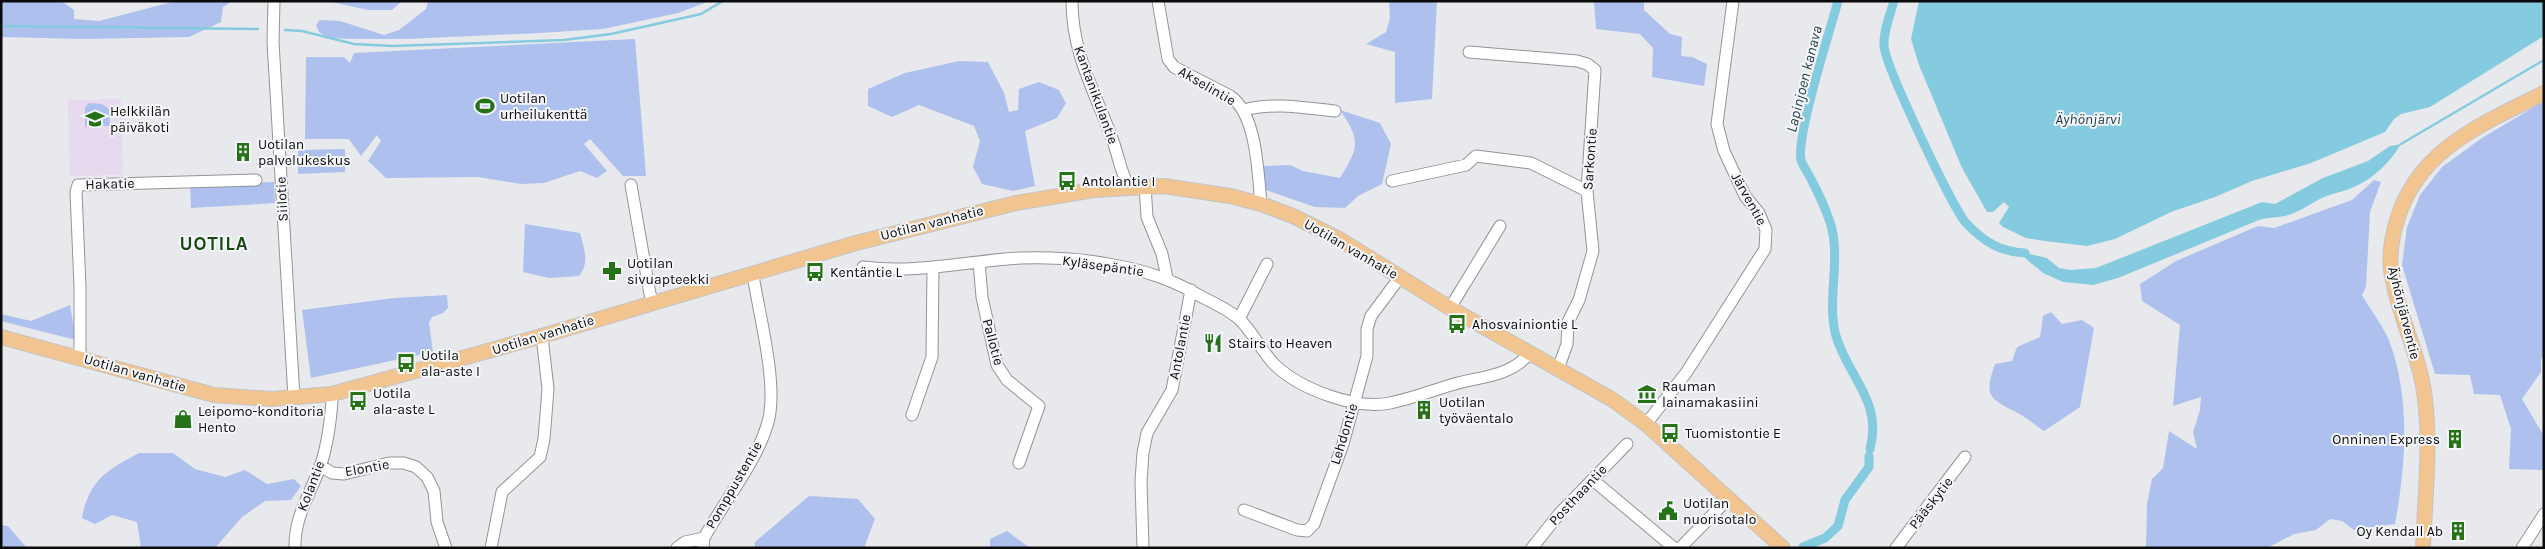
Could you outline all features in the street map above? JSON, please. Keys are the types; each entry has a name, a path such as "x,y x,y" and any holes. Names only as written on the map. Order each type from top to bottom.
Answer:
{"main road":[{"name":"Äyhönjärventie","path":"2423,548 2425,410 2423,385 2392,275 2392,234 2402,203 2414,183 2442,151 2468,132 2544,93"},
{"name":"Uotilan vanhatie","path":"1,337 214,395 245,398 332,394 542,336 856,243 1016,203 1094,190 1164,186 1206,192 1261,204 1293,216 1341,240 1450,308 1613,400 1646,424 1783,548"}],"street":[{"name":"Siilotie","path":"274,1 273,42 294,397"},
{"name":"Kantanikulantie","path":"1072,1 1076,44 1089,86 1114,144 1121,174 1129,187"},
{"name":"Akselintie","path":"1158,1 1168,59 1174,67 1230,96 1244,110 1259,106 1285,105 1335,111"},
{"name":"Järventie","path":"1646,424 1686,373 1765,249 1766,230 1759,213 1745,196 1724,151 1717,124 1734,1"},
{"name":"Sarkontie","path":"1469,52 1577,61 1586,64 1594,70 1596,83 1587,191 1592,251 1579,300 1568,322 1567,344 1558,369"},
{"path":"1244,110 1249,124 1258,172 1261,204"},
{"path":"1392,181 1466,165 1476,156 1531,164 1587,191"},
{"name":"Hakatie","path":"80,358 80,286 76,192 78,185 256,180"},
{"path":"631,185 650,294 654,303"},
{"path":"1145,186 1147,217 1162,254 1167,278"},
{"path":"1450,308 1500,226"},
{"name":"Kyläsepäntie","path":"862,267 885,270 933,268 1021,258 1058,259 1112,264 1167,278 1239,319 1260,348 1284,371 1308,387 1354,403 1390,403 1473,378 1505,372 1519,365 1529,354"},
{"name":"Pallotie","path":"979,262 982,297 997,365 1008,380 1039,406 1020,463"},
{"path":"1239,319 1267,264"},
{"path":"912,415 932,357 933,268"},
{"name":"Pomppustentie","path":"704,543 750,460 765,430 769,416 768,361 753,275"},
{"name":"Lehdontie","path":"1244,510 1297,530 1306,531 1314,524 1343,444 1367,356 1367,329 1371,316 1400,277"},
{"name":"Antolantie","path":"1143,548 1141,480 1143,453 1147,433 1172,390 1191,290"},
{"path":"491,548 502,492 540,457 544,439 548,389 542,336"},
{"name":"Kolantie","path":"295,548 294,537 302,505 321,466 329,431 332,394"},
{"name":"Posthaantie","path":"1532,548 1559,514 1627,444"},
{"name":"Pääskytie","path":"1896,548 1966,457"},
{"name":"Elontie","path":"321,466 332,473 344,474 389,463 404,463 416,467 427,477 434,491 437,522 446,548"},
{"path":"1592,480 1674,548"},
{"path":"1680,548 1728,499"},
{"path":"2522,548 2544,514"},
{"path":"677,548 685,542 704,543"}],"shaded area":[{"path":"1,1 61,1 74,10 74,19 99,21 176,1 232,1 223,7 221,22 189,37 83,39 1,37"},
{"path":"327,1 402,1 392,10 368,10"},
{"path":"428,1 710,1 678,13 603,29 539,33 406,39 353,39 329,38 319,32 316,25 320,20 340,21 384,35 399,30 426,9"},
{"path":"1389,1 1437,1 1432,99 1395,103 1395,52 1366,44 1386,32 1390,18"},
{"path":"1594,1 1644,1 1644,10 1670,34 1682,37 1681,56 1692,57 1707,64 1704,86 1652,77 1653,48 1640,34 1596,29"},
{"path":"635,39 646,176 623,176 590,139 584,144 607,171 597,178 580,171 544,183 521,184 478,177 386,178 368,161 381,141 377,135 361,156 349,139 305,139 306,57 344,57 350,63 354,53"},
{"path":"959,61 988,62 1004,93 1009,112 1018,110 1019,89 1039,82 1059,90 1066,103 1057,118 1025,131 1035,186 1013,191 982,184 973,167 980,141 974,126 919,105 892,117 868,106 868,89 905,73"},
{"name":"Helkkilän päiväkoti","path":"121,99 123,175 70,176 68,100"},
{"path":"2544,101 2544,356 2541,359 2541,372 2522,399 2544,436 2544,470 2509,469 2511,429 2500,395 2474,394 2470,375 2435,374 2402,265 2407,227 2420,195 2442,167 2482,138"},
{"path":"89,103 102,104 109,109 110,126 102,126 101,124 85,127 85,107"},
{"path":"1340,110 1380,123 1391,144 1382,184 1358,196 1345,208 1315,207 1266,190 1263,166 1290,165 1303,171 1340,178 1351,159 1355,144 1352,129"},
{"path":"345,149 345,172 298,174 298,150"},
{"path":"2374,180 2381,182 2370,212 2366,287 2362,295 2388,338 2400,383 2403,406 2404,454 2395,524 2354,530 2342,521 2330,519 2316,530 2294,534 2267,548 2146,548 2147,504 2152,479 2163,468 2169,431 2197,449 2193,432 2200,410 2201,397 2173,406 2180,325 2142,301 2140,284 2176,261 2258,226 2274,228 2352,200"},
{"path":"274,182 275,203 191,208 190,185"},
{"path":"525,224 580,233 585,261 579,276 549,278 523,272"},
{"path":"447,295 448,308 443,313 432,317 429,323 433,352 311,378 302,310 394,298"},
{"path":"70,305 76,340 1,321 1,314 31,321"},
{"path":"2051,312 2062,324 2082,320 2094,328 2080,407 2044,431 2022,415 1998,402 1993,398 1989,388 1995,364 2012,361 2017,347 2040,337 2043,316"},
{"path":"139,453 173,453 195,469 225,477 245,470 267,484 294,479 301,486 291,500 265,501 242,517 215,548 141,548 137,522 112,515 95,524 82,518 89,494 101,478 118,465"},
{"path":"809,496 858,499 875,519 864,548 755,548 755,542"},
{"path":"1,525 8,526 27,548 1,548"},
{"path":"1007,531 1030,548 990,548 990,539"}],"water":[{"name":"Äyhönjärvi","path":"1919,1 2544,1 2544,36 2430,107 2401,114 2394,119 2385,132 2311,163 2252,181 2215,197 2171,212 2115,239 2087,246 2026,238 2003,227 1999,223 2009,207 2004,202 1993,212 1987,212 1962,168 1919,65 1911,39"},
{"path":"2401,144 2382,168 2369,179 2352,188 2324,197 2290,215 2259,220 2118,278 2093,285 2063,282 2043,273 2025,258 2025,253 2047,258 2059,268 2070,270 2096,268 2262,202 2275,204 2323,178 2368,161 2390,146"}],"waterway":[{"path":"285,30 302,31 354,44 393,46 564,40 611,34 701,14 723,1"},
{"name":"Lapinjoen kanava","path":"1838,1 1808,107 1801,148 1801,160 1830,222 1835,250 1833,322 1841,351 1868,403 1872,417 1873,432 1870,449"},
{"path":"1894,1 1885,35 1884,46 1887,58 1907,106 1947,191 1958,212 1966,223 1979,235 2000,248 2025,253"},
{"path":"1,26 258,29"},
{"path":"2401,144 2544,60"},
{"name":"Lapinjoen kanava","path":"1803,547 1825,538 1838,526 1845,500 1869,467 1869,456"}],"place":[{"name":"Uotilan urheilukenttä","path":"485,106"},
{"name":"Helkkilän päiväkoti","path":"95,119"},
{"name":"Uotilan palvelukeskus","path":"243,152"},
{"name":"Antolantie I","path":"1067,181"},
{"name":"Uotilan sivuapteekki","path":"612,271"},
{"name":"Kentäntie L","path":"815,272"},
{"name":"Ahosvainiontie L","path":"1457,324"},
{"name":"Stairs to Heaven","path":"1213,343"},
{"name":"Uotila ala-aste I","path":"406,363"},
{"name":"Rauman lainamakasiini","path":"1647,394"},
{"name":"Uotila ala-aste L","path":"358,401"},
{"name":"Uotilan työväentalo","path":"1424,410"},
{"name":"Leipomo-konditoria Hento","path":"183,419"},
{"name":"Tuomistontie E","path":"1670,433"},
{"name":"Onninen Express","path":"2455,439"},
{"name":"Uotilan nuorisotalo","path":"1668,511"},
{"name":"Oy Kendall Ab","path":"2458,531"}],"district":[{"name":"UOTILA","path":"214,244"}]}
